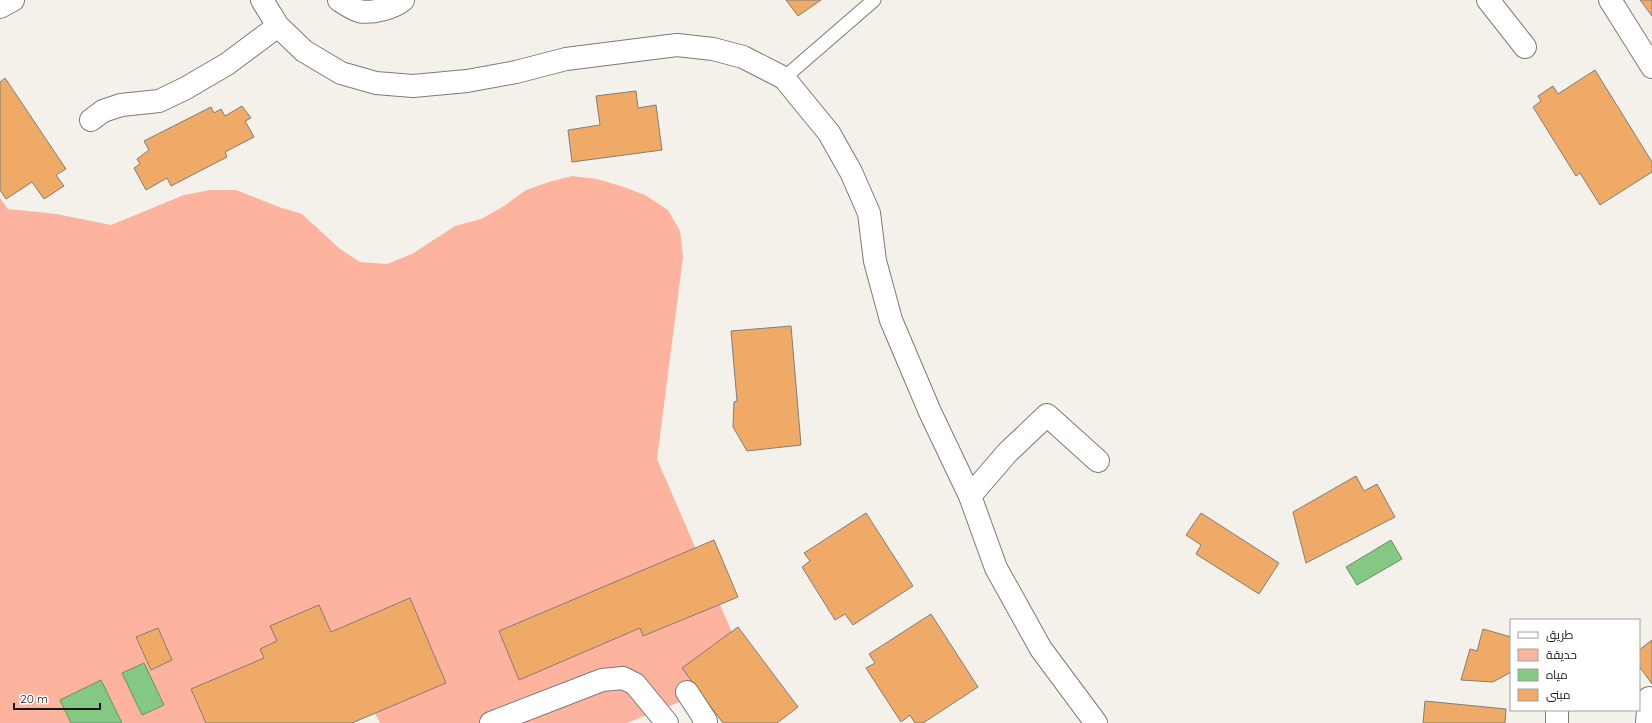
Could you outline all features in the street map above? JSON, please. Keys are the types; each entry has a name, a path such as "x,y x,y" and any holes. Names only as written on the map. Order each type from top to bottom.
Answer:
{"street":[{"path":"0,7 13,0"},
{"path":"262,0 278,26 304,51 341,73 376,83 414,86 467,81 516,72 566,59 677,45 713,49 743,57 784,78 829,133 851,172 869,213 875,261 891,320 930,412 970,496 996,568 1041,649 1096,723"},
{"path":"339,0 360,11 384,9 399,4 403,0"},
{"path":"1488,0 1526,47"},
{"path":"1610,0 1652,67"},
{"path":"91,120 103,111 121,105 159,101 186,88 227,64 278,26"},
{"path":"970,496 1007,453 1047,415 1098,461"},
{"path":"492,723 602,680 623,678 635,684 667,723"},
{"path":"687,692 706,721 704,723"},
{"path":"1647,723 1649,698"},
{"path":"1557,711 1557,723"}],"lane":[{"path":"784,78 874,0"}],"green space":[{"path":"572,176 597,179 645,195 668,210 680,231 683,257 657,459 750,674 627,723 380,723 361,686 272,723 0,723 0,198 8,209 57,214 111,225 184,195 210,190 236,190 279,207 302,214 340,249 360,262 387,264 412,254 455,226 481,219 504,206 526,190"}],"water":[{"path":"1391,540 1402,559 1357,585 1346,567"},
{"path":"144,663 164,705 142,715 122,673"},
{"path":"101,680 122,723 71,723 60,700"}],"building":[{"path":"786,0 821,0 798,16"},
{"path":"1640,0 1652,0 1652,16"},
{"path":"1595,70 1652,162 1652,172 1600,205 1580,173 1576,176 1533,107 1541,101 1538,96 1553,86 1558,94"},
{"path":"5,78 66,169 56,175 64,186 44,199 32,182 6,199 0,190 0,82"},
{"path":"636,91 638,108 656,105 662,150 572,162 568,130 600,125 596,96"},
{"path":"242,106 251,118 245,121 254,137 225,152 227,157 171,186 167,178 146,190 134,168 140,164 137,159 149,150 144,141 211,107 214,113 221,109 225,116"},
{"path":"791,326 801,445 747,451 733,427 734,402 737,401 731,331"},
{"path":"1356,476 1364,491 1377,484 1395,517 1306,563 1293,512"},
{"path":"866,513 913,586 853,625 845,614 835,620 802,567 810,561 804,553"},
{"path":"1201,513 1279,563 1259,594 1196,554 1201,545 1186,535"},
{"path":"714,540 738,597 643,636 640,628 519,680 499,631"},
{"path":"410,598 446,683 352,723 206,723 191,689 264,658 260,649 277,641 270,626 319,605 331,632"},
{"path":"931,614 978,687 923,723 915,723 910,715 901,722 866,668 875,663 869,654"},
{"path":"738,627 798,707 777,723 723,723 682,668"},
{"path":"158,628 172,660 151,670 136,637"},
{"path":"1483,629 1510,637 1510,673 1493,682 1461,680 1470,649 1477,651"},
{"path":"1652,640 1652,684 1640,667 1640,649"},
{"path":"1425,701 1506,709 1505,723 1423,723"}]}
